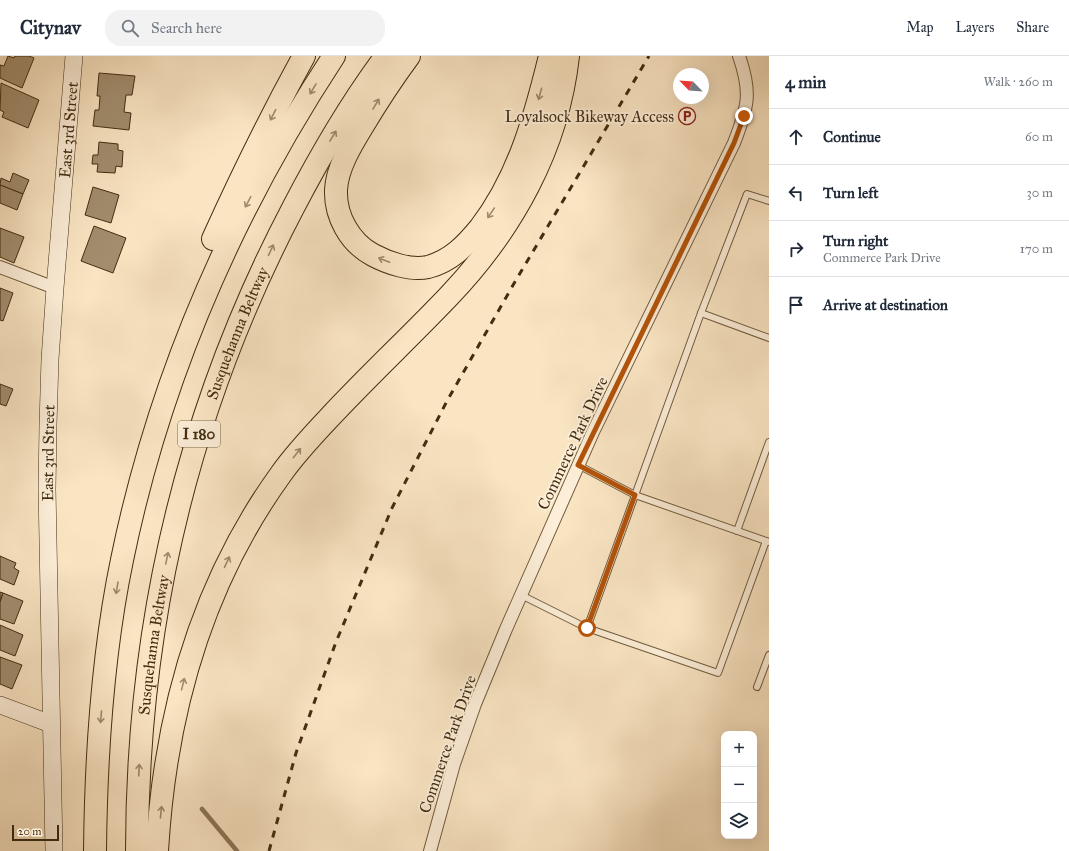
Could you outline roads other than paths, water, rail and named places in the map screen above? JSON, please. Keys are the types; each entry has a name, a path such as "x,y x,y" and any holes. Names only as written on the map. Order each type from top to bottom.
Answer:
{"highway":[{"path":"122,561 138,466 151,411 171,348 201,266 239,182 286,88 304,56"},
{"name":"I 180","path":"95,851 98,742 106,658 122,561 135,501 155,429 177,365 207,289 238,221 271,160 316,83 334,56"},
{"name":"Susquehanna Beltway","path":"137,851 137,806 141,741 150,657 166,558 181,495 201,426 227,351 275,242 312,171 332,137 386,56"},
{"path":"409,56 380,98 348,150 342,165 336,189 337,205 341,218 349,233 358,244 367,252 380,259 414,268 427,267 441,262 456,253 468,242 490,214 508,184 520,157 530,130 550,56"},
{"path":"157,851 164,784 171,738 183,683 211,596 231,554 252,516 281,473 304,444 356,389 450,295 478,263 505,228 536,172 548,141 560,104 568,56"}],"main road":[{"name":"East 3rd Street","path":"54,851 47,465 50,359 74,56"},
{"path":"0,705 51,724"}],"street":[{"name":"Commerce Park Drive","path":"430,851 454,764 475,704 520,595 578,465 734,143 744,116 747,100 747,83 739,56"},
{"path":"0,267 55,288"}],"lane":[{"path":"587,628 701,313 747,194 769,201"},
{"path":"701,313 769,338"},
{"path":"737,531 769,442"},
{"path":"520,595 587,628 718,673 768,542 635,495 578,465"},
{"path":"757,687 769,656"}],"waterway":[{"path":"202,809 237,851"}],"railway":[{"path":"269,851 296,753 336,642 392,508 447,401 516,280 649,56"}],"place":[{"name":"Loyalsock Bikeway Access","path":"687,116"}]}
